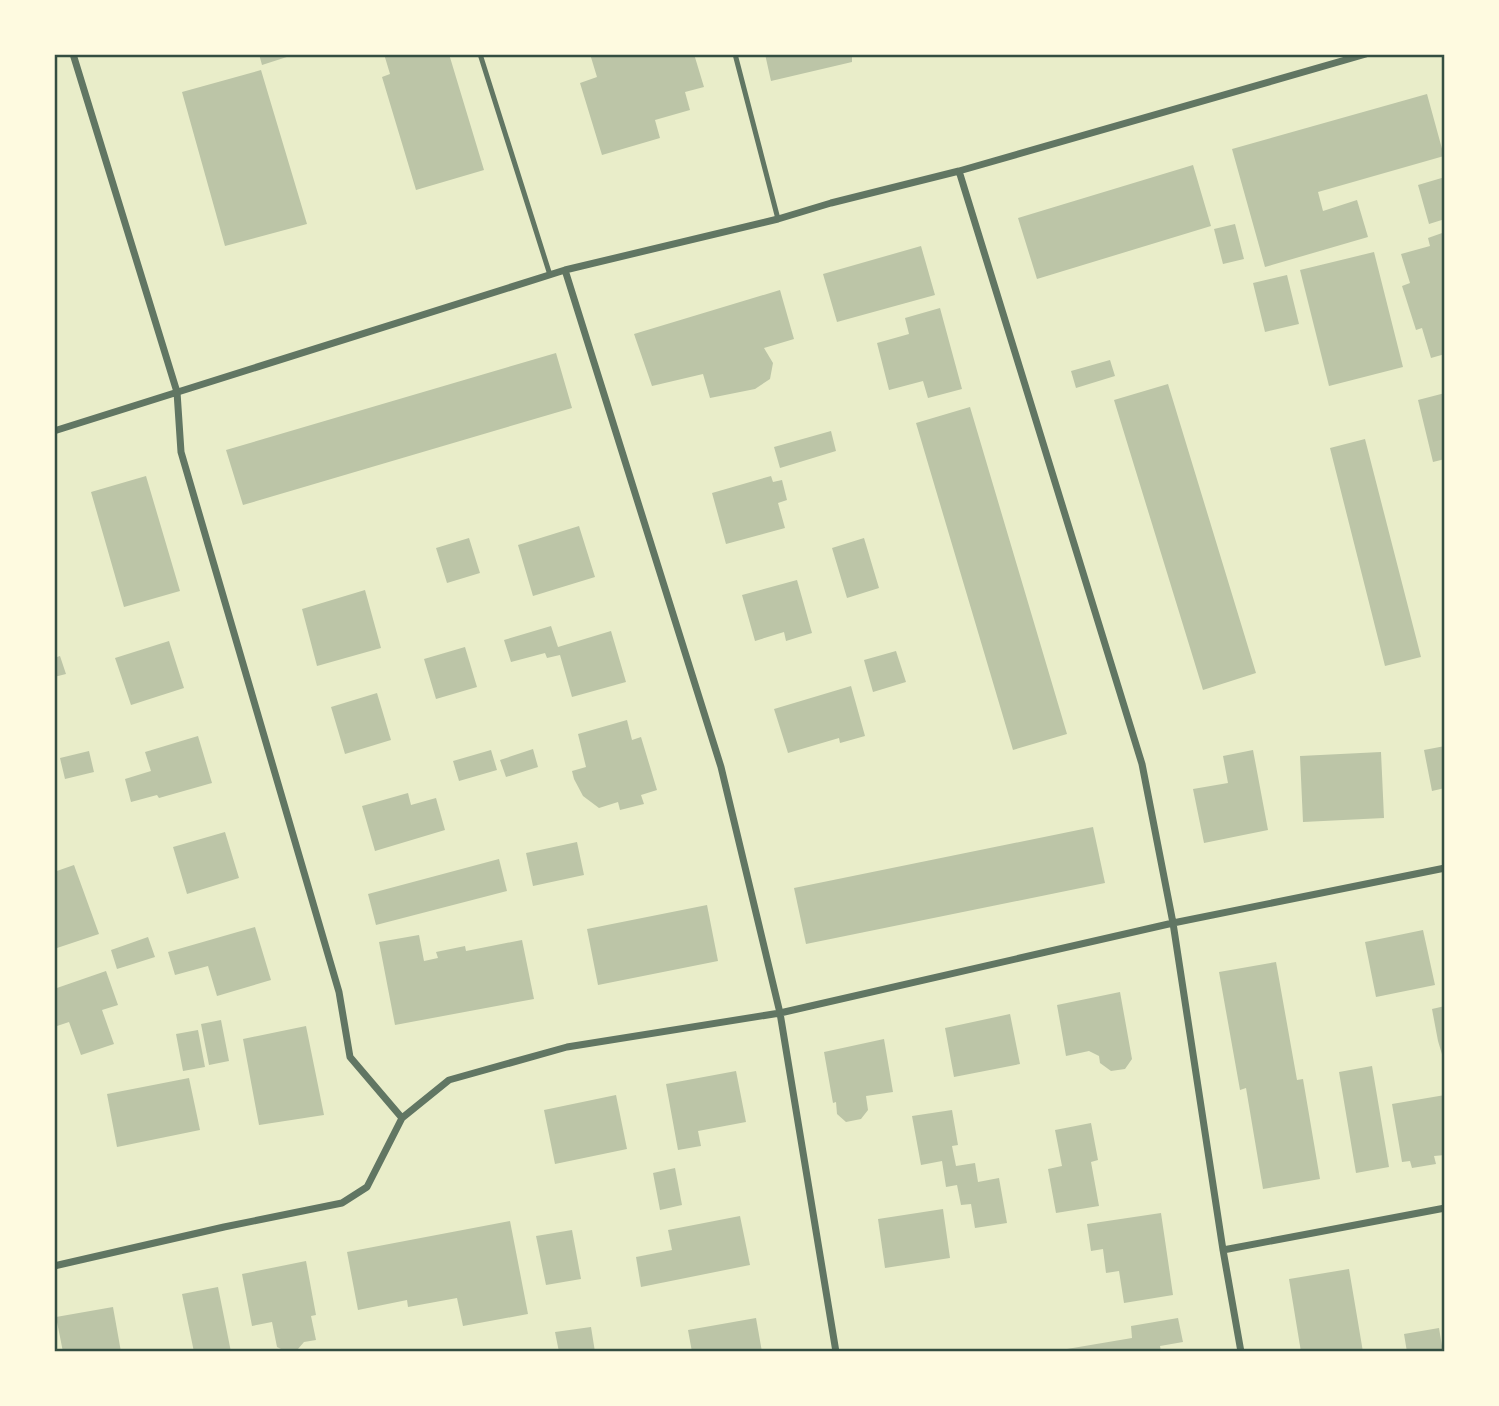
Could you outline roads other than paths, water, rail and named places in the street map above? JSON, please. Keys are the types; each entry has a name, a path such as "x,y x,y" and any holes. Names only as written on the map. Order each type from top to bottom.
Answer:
{"street":[{"path":"73,54 177,392 181,452 339,992 350,1057 402,1118"},
{"path":"54,431 565,270 778,219 959,171 1366,54"},
{"path":"959,171 1142,764 1173,923 1241,1352"},
{"path":"565,270 722,767 780,1013 836,1352"},
{"path":"54,1266 342,1203 368,1187 402,1118 449,1080 566,1048 780,1013 1173,923 1445,868"},
{"path":"1223,1250 1445,1208"}],"lane":[{"path":"480,54 550,275"},
{"path":"735,54 778,219"}]}
